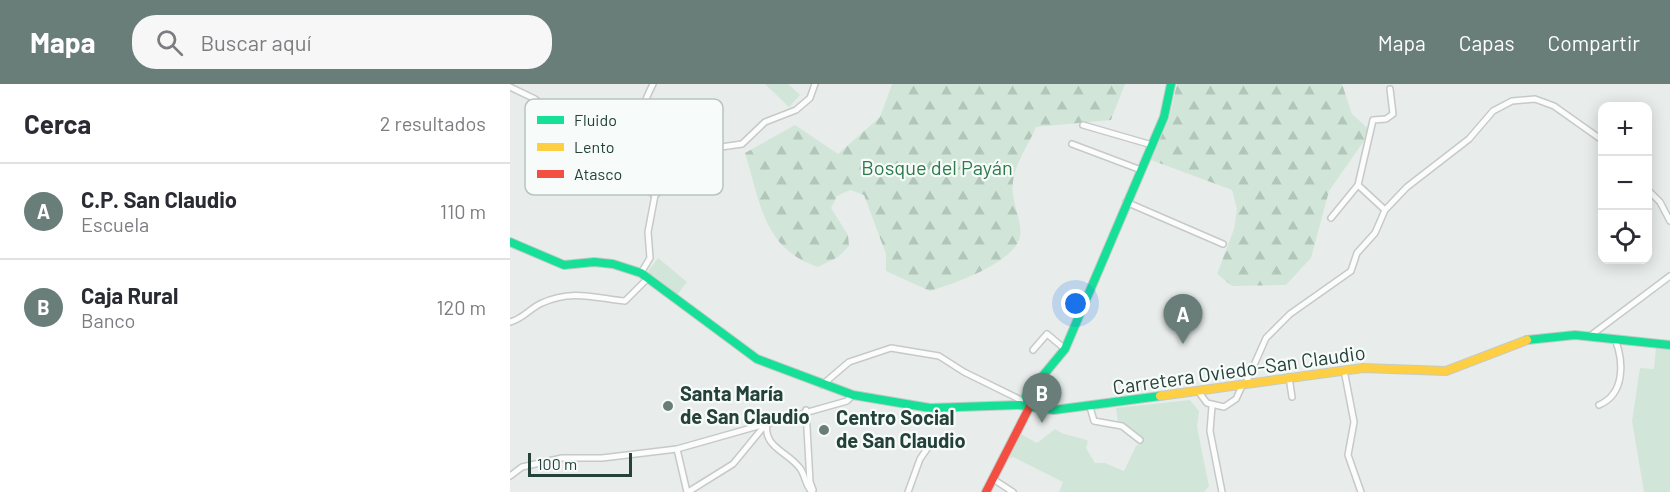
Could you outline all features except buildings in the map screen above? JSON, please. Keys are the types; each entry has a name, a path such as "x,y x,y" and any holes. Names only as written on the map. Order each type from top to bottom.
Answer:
{"street":[{"path":"647,99 653,84"},
{"path":"723,147 742,144 765,122 796,110 810,98 815,84"},
{"path":"986,492 1028,407 1026,396 1065,349 1125,202 1164,117 1171,84"},
{"path":"510,87 535,99"},
{"path":"1331,218 1358,185 1373,120 1386,119 1393,114 1390,89"},
{"path":"1198,391 1212,406 1224,407 1231,404 1266,338 1290,315 1351,272 1357,253 1376,233 1385,210 1407,187 1469,139 1493,111 1512,101 1535,99 1567,115 1598,137"},
{"path":"1083,125 1152,145"},
{"path":"1072,144 1141,170"},
{"path":"1358,185 1385,210"},
{"path":"510,322 517,320 541,303 564,296 588,294 625,301 645,275 650,258 648,232 655,195"},
{"path":"1652,195 1660,202 1670,221"},
{"path":"1125,202 1223,244"},
{"name":"Carretera Oviedo-San Claudio","path":"510,242 564,265 594,262 614,264 645,275 757,359 853,395 930,408 1028,407 1054,411 1344,370 1387,368 1446,371 1459,368 1491,351 1555,335 1590,336 1670,345"},
{"path":"1590,336 1670,276"},
{"path":"1033,350 1047,334 1065,349"},
{"path":"1599,405 1612,397 1619,383 1621,354 1615,339"},
{"path":"822,384 849,362 891,348 939,356 964,372 1019,399 1028,407"},
{"path":"1344,370 1354,422 1348,455 1361,492"},
{"path":"1288,377 1292,397"},
{"path":"510,476 522,466 561,458 602,458 677,449 806,410 847,401 853,395"},
{"path":"1212,406 1210,431 1222,492"},
{"path":"1090,407 1094,421 1122,426 1140,440"},
{"path":"806,410 810,482 813,492"},
{"path":"677,449 688,492 733,464 767,422"},
{"path":"767,422 765,434 770,443 798,465 804,484 813,492"},
{"path":"908,492 920,459 931,443"},
{"path":"993,479 1013,492"}],"green space":[{"path":"765,84 788,84 800,95 789,107"},
{"name":"Bosque del Payán","path":"892,84 1125,84 1111,120 1036,127 1014,175 1013,196 1020,224 1020,237 1015,246 995,264 930,291 886,271 886,254 864,195 850,190 837,196 831,208 848,235 849,246 838,257 818,267 800,259 775,236 767,221 745,153 795,125 838,154 880,117"},
{"path":"1177,84 1342,84 1352,114 1371,131 1329,191 1311,258 1286,285 1232,286 1217,274 1234,229 1237,209 1232,190 1151,160 1169,119"},
{"path":"658,258 687,282 677,295 648,271"},
{"path":"1656,347 1670,349 1670,492 1644,492 1632,421 1640,368 1654,369"},
{"path":"1190,400 1199,411 1197,427 1209,486 1204,492 1059,492 1063,482 1013,457 1009,459 1021,434 1037,443 1055,429 1088,441 1086,448 1095,463 1105,463 1124,471 1136,446 1143,442 1127,426 1118,423 1116,408"}],"traffic: fast":[{"path":"1029,408 1026,396 1065,349 1164,117 1171,84"},
{"path":"510,242 564,265 594,262 613,264 641,273 757,359 853,395 930,408 1019,405 1054,410 1160,396"},
{"path":"1527,340 1575,335 1670,345"}],"traffic: slow":[{"path":"1160,396 1363,368 1446,371 1527,340"}],"traffic: jam":[{"path":"986,492 1029,408"}],"place":[{"name":"C.P. San Claudio","path":"1183,344"},
{"name":"Santa María de San Claudio","path":"668,406"},
{"name":"Caja Rural","path":"1042,423"},
{"name":"Centro Social de San Claudio","path":"824,430"}]}
